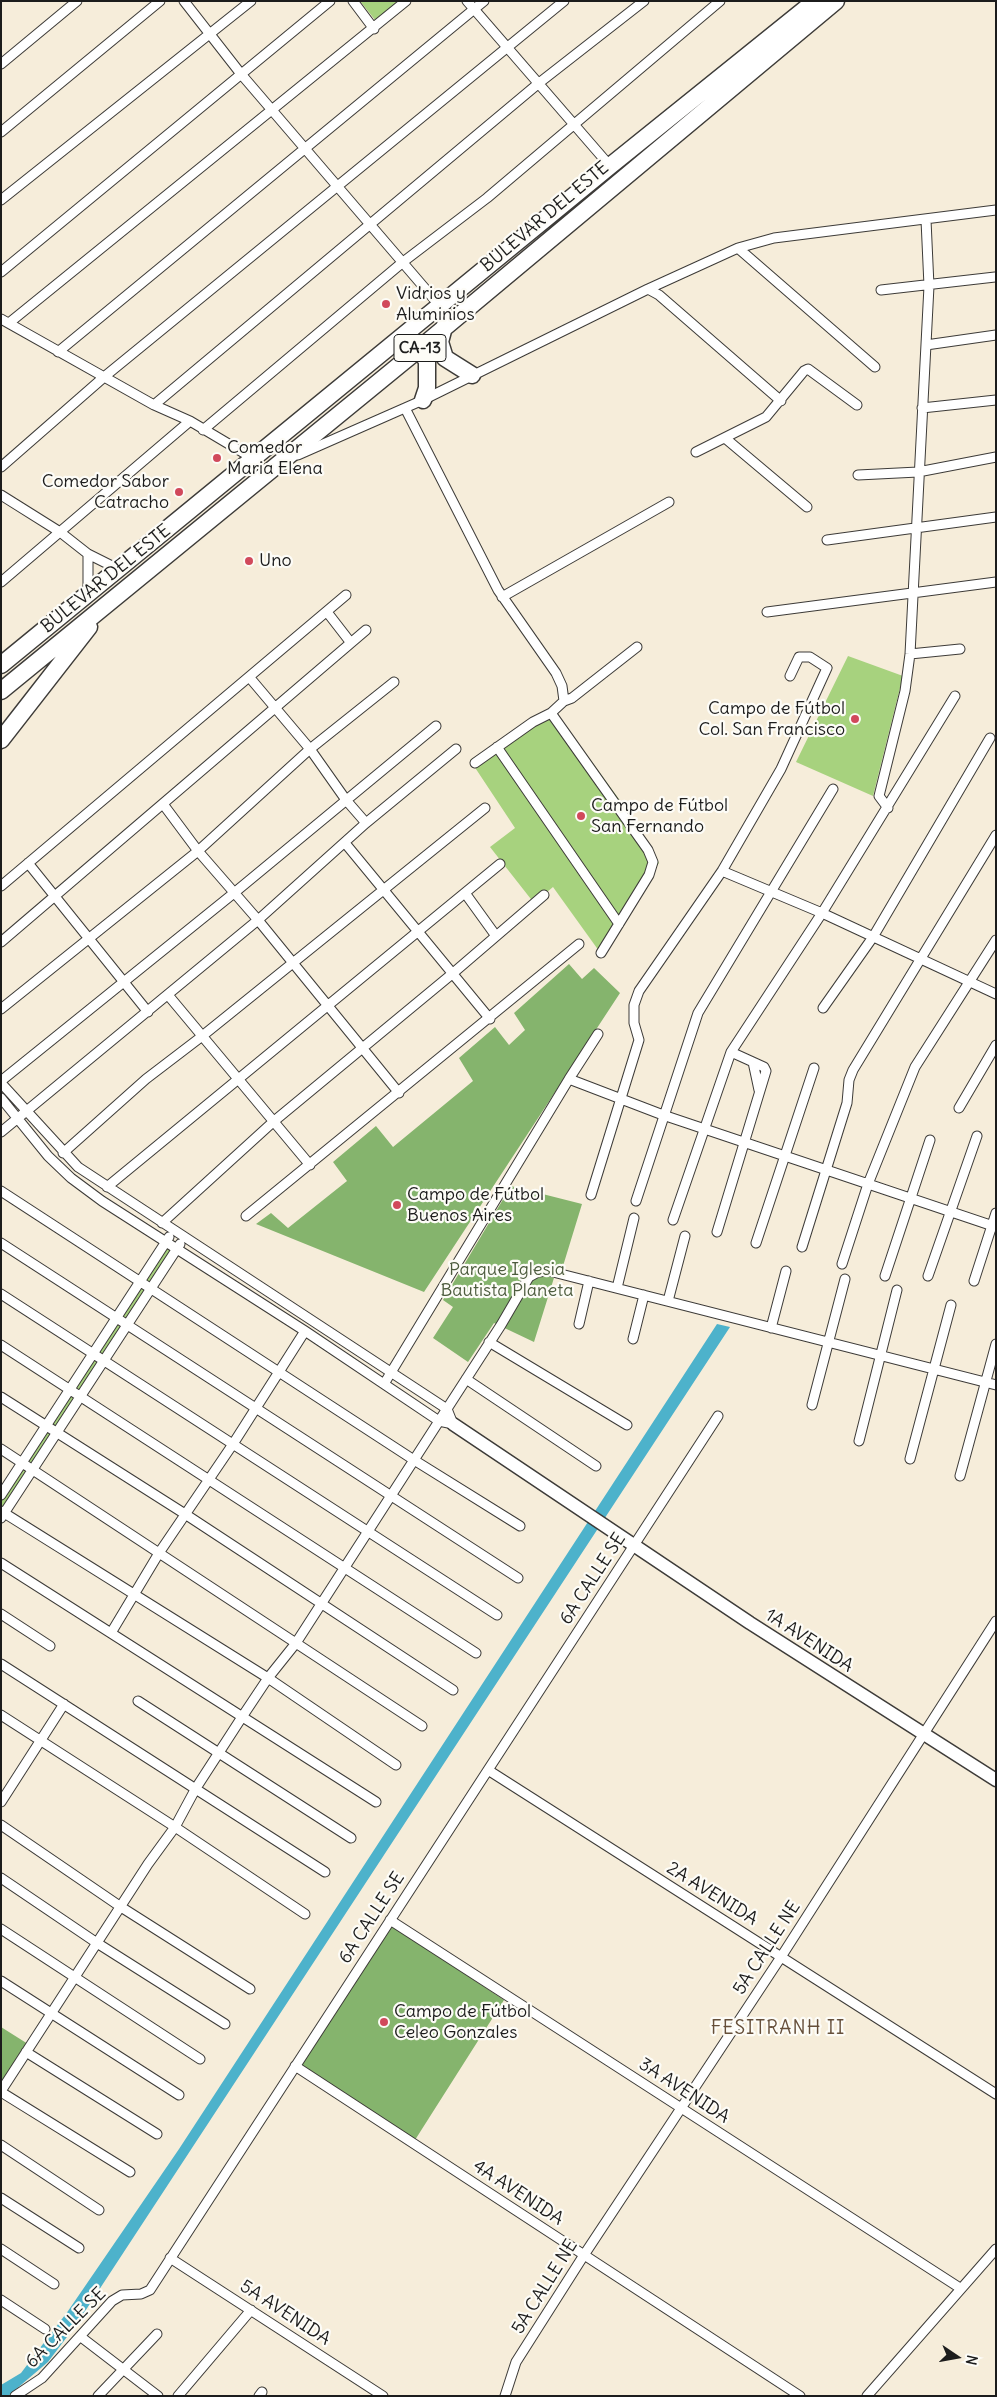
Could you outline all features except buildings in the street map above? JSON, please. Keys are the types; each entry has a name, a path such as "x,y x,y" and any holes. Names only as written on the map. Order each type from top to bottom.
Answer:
{"highway":[{"name":"BULEVAR DEL ESTE","path":"1,665 610,166 815,1"},
{"name":"BULEVAR DEL ESTE","path":"1,691 419,349 836,1"},
{"path":"444,327 440,342 445,358"},
{"path":"401,339 419,349 445,358 472,375"},
{"path":"419,349 427,362 427,388 423,400"},
{"path":"1,740 108,603"},
{"path":"1,678 19,662 31,640"}],"street":[{"path":"1,64 77,1"},
{"path":"1,132 160,1"},
{"path":"184,1 242,74 440,306"},
{"path":"1,200 251,1"},
{"path":"1,272 330,1"},
{"path":"353,1 374,29"},
{"path":"254,459 190,421 154,405 5,321 274,110 406,1"},
{"path":"467,1 610,166"},
{"path":"58,352 484,1"},
{"path":"1,467 104,377 564,1"},
{"path":"154,405 370,223 540,83 644,1"},
{"path":"203,430 403,262 487,198 720,1"},
{"path":"278,464 423,400 648,289 738,248 774,238 996,210"},
{"path":"888,808 879,796 905,691 910,654 929,286 926,220"},
{"path":"738,248 875,367"},
{"path":"881,290 995,277"},
{"path":"648,289 659,295 781,401"},
{"path":"926,345 996,336"},
{"path":"696,452 766,417 804,371 808,369 857,405"},
{"path":"922,408 996,400"},
{"path":"405,408 502,597 556,673 562,686 564,700"},
{"path":"1,582 190,421"},
{"path":"725,438 807,508"},
{"path":"858,475 918,472 996,457"},
{"path":"1,495 60,532 88,554 118,569"},
{"path":"502,597 669,502"},
{"path":"827,540 996,517"},
{"path":"88,554 88,593"},
{"path":"767,612 996,582"},
{"path":"1,886 250,678 346,595"},
{"path":"327,612 351,643"},
{"path":"1,942 366,630"},
{"path":"475,763 551,713 564,700 572,698 637,647"},
{"path":"910,654 960,649"},
{"path":"591,1195 622,1100 639,1040 634,1023 634,1005 639,991 722,871 781,768 827,668 810,657 799,657 790,676"},
{"path":"250,678 310,749 346,800 366,823"},
{"path":"1,1009 198,851 310,749 394,682"},
{"path":"673,1220 732,1052 888,808 955,696"},
{"path":"551,713 648,850 652,862 649,875 601,953"},
{"path":"436,726 1,1082 63,1153 78,1167 447,1409 453,1424"},
{"path":"823,1008 873,937 990,738"},
{"path":"497,747 619,924"},
{"path":"1,1132 258,920 366,823 456,749"},
{"path":"636,1201 698,1013 833,790"},
{"path":"162,804 198,851 258,920 398,1093"},
{"path":"63,1153 146,1079 201,1037 485,808"},
{"path":"802,1247 846,1103 849,1080 853,1070 996,835"},
{"path":"345,843 490,1019"},
{"path":"28,864 148,1012"},
{"path":"108,1187 500,864"},
{"path":"722,871 822,913 996,994"},
{"path":"465,894 496,936"},
{"path":"162,1223 361,1047 452,974 544,895"},
{"path":"842,1264 868,1184 915,1067 996,940"},
{"path":"246,1216 490,1019 578,944"},
{"path":"168,995 201,1037 310,1165"},
{"path":"384,1384 598,1034"},
{"path":"959,1108 996,1045"},
{"path":"717,1232 766,1071 764,1067 732,1052"},
{"path":"756,1243 814,1068"},
{"path":"569,1079 663,1115 994,1226"},
{"path":"1,1098 48,1156 71,1178 102,1201 305,1331 439,1421 453,1424"},
{"path":"928,1276 977,1136"},
{"path":"885,1276 930,1140"},
{"path":"1,1191 279,1370 414,1460 520,1526"},
{"path":"974,1281 994,1226 996,1213"},
{"path":"617,1288 634,1218"},
{"path":"1,1495 173,1231"},
{"path":"668,1301 685,1236"},
{"path":"184,1238 2,1514 268,1678 396,1765"},
{"path":"1,1243 518,1578"},
{"path":"130,2172 1,2092 50,2013 148,1864 175,1827 218,1753 268,1678 296,1643 322,1604 529,1277 549,1271 996,1385"},
{"path":"771,1328 786,1271"},
{"path":"812,1405 844,1279"},
{"path":"579,1324 589,1281"},
{"path":"859,1441 879,1355 897,1290"},
{"path":"1,1294 498,1615"},
{"path":"633,1339 644,1295"},
{"path":"910,1459 951,1305"},
{"path":"111,1633 159,1553 233,1444 305,1331"},
{"path":"489,1342 627,1425"},
{"path":"960,1476 996,1344"},
{"path":"1,1345 476,1653"},
{"path":"466,1379 596,1466"},
{"path":"1,1397 185,1514 453,1690"},
{"name":"6A CALLE SE","path":"15,2396 42,2378 112,2301 122,2295 141,2294 150,2290 718,1416"},
{"name":"1A AVENIDA","path":"453,1424 750,1624 996,1780"},
{"path":"1,1449 422,1726"},
{"path":"1,1563 376,1802"},
{"path":"1,1614 50,1646"},
{"name":"5A CALLE NE","path":"505,2396 516,2362 584,2255 925,1735 996,1621"},
{"path":"1,1664 325,1872"},
{"path":"138,1701 351,1838"},
{"path":"1,1802 64,1704"},
{"path":"1,1715 175,1827 305,1914"},
{"name":"2A AVENIDA","path":"488,1770 996,2094"},
{"path":"1,1825 121,1907 250,1989"},
{"path":"1,1878 97,1943 224,2024"},
{"name":"3A AVENIDA","path":"390,1920 960,2288"},
{"path":"1,1928 200,2059"},
{"path":"1,1981 179,2095"},
{"path":"26,2052 157,2134"},
{"name":"4A AVENIDA","path":"295,2066 800,2396"},
{"path":"1,2145 99,2210"},
{"path":"1,2198 79,2248"},
{"path":"1,2249 54,2284"},
{"path":"867,2396 996,2249"},
{"name":"5A AVENIDA","path":"170,2258 383,2396"},
{"path":"1,2300 45,2329"},
{"path":"178,2396 252,2310"},
{"path":"98,2396 124,2371 157,2334"},
{"path":"81,2337 158,2396"}],"green space":[{"path":"360,1 407,1 379,25"},
{"name":"Campo de Fútbol Col. San Francisco","path":"848,656 903,676 873,796 796,762"},
{"path":"552,707 632,817 659,863 599,951 553,887 534,903 490,847 515,828 470,760"},
{"path":"569,964 582,979 594,968 620,993 424,1292 256,1224 271,1213 288,1228 347,1181 333,1162 376,1126 393,1147 473,1081 459,1058 495,1027 509,1045 525,1030 514,1013"},
{"name":"Parque Iglesia Bautista Planeta","path":"511,1186 582,1204 563,1266 558,1265 534,1342 494,1323 468,1362 433,1338 453,1307 443,1300"},
{"path":"167,1243 176,1249 1,1517 1,1497"},
{"path":"388,1923 504,2000 415,2140 296,2065"},
{"path":"1,2027 28,2044 1,2085"}],"water":[{"path":"717,1324 730,1327 76,2325 48,2362 8,2396 1,2396 1,2385 21,2373 68,2311 179,2149"}],"place":[{"name":"Vidrios y Aluminios","path":"386,304"},
{"name":"Comedor Maria Elena","path":"217,458"},
{"name":"Comedor Sabor Catracho","path":"179,492"},
{"name":"Uno","path":"249,561"},
{"name":"Campo de Fútbol Col. San Francisco","path":"855,719"},
{"name":"Campo de Fútbol San Fernando","path":"581,816"},
{"name":"Campo de Fútbol Buenos Aires","path":"397,1205"},
{"name":"Campo de Fútbol Celeo Gonzales","path":"384,2022"}],"district":[{"name":"FESITRANH II","path":"778,2029"}]}
